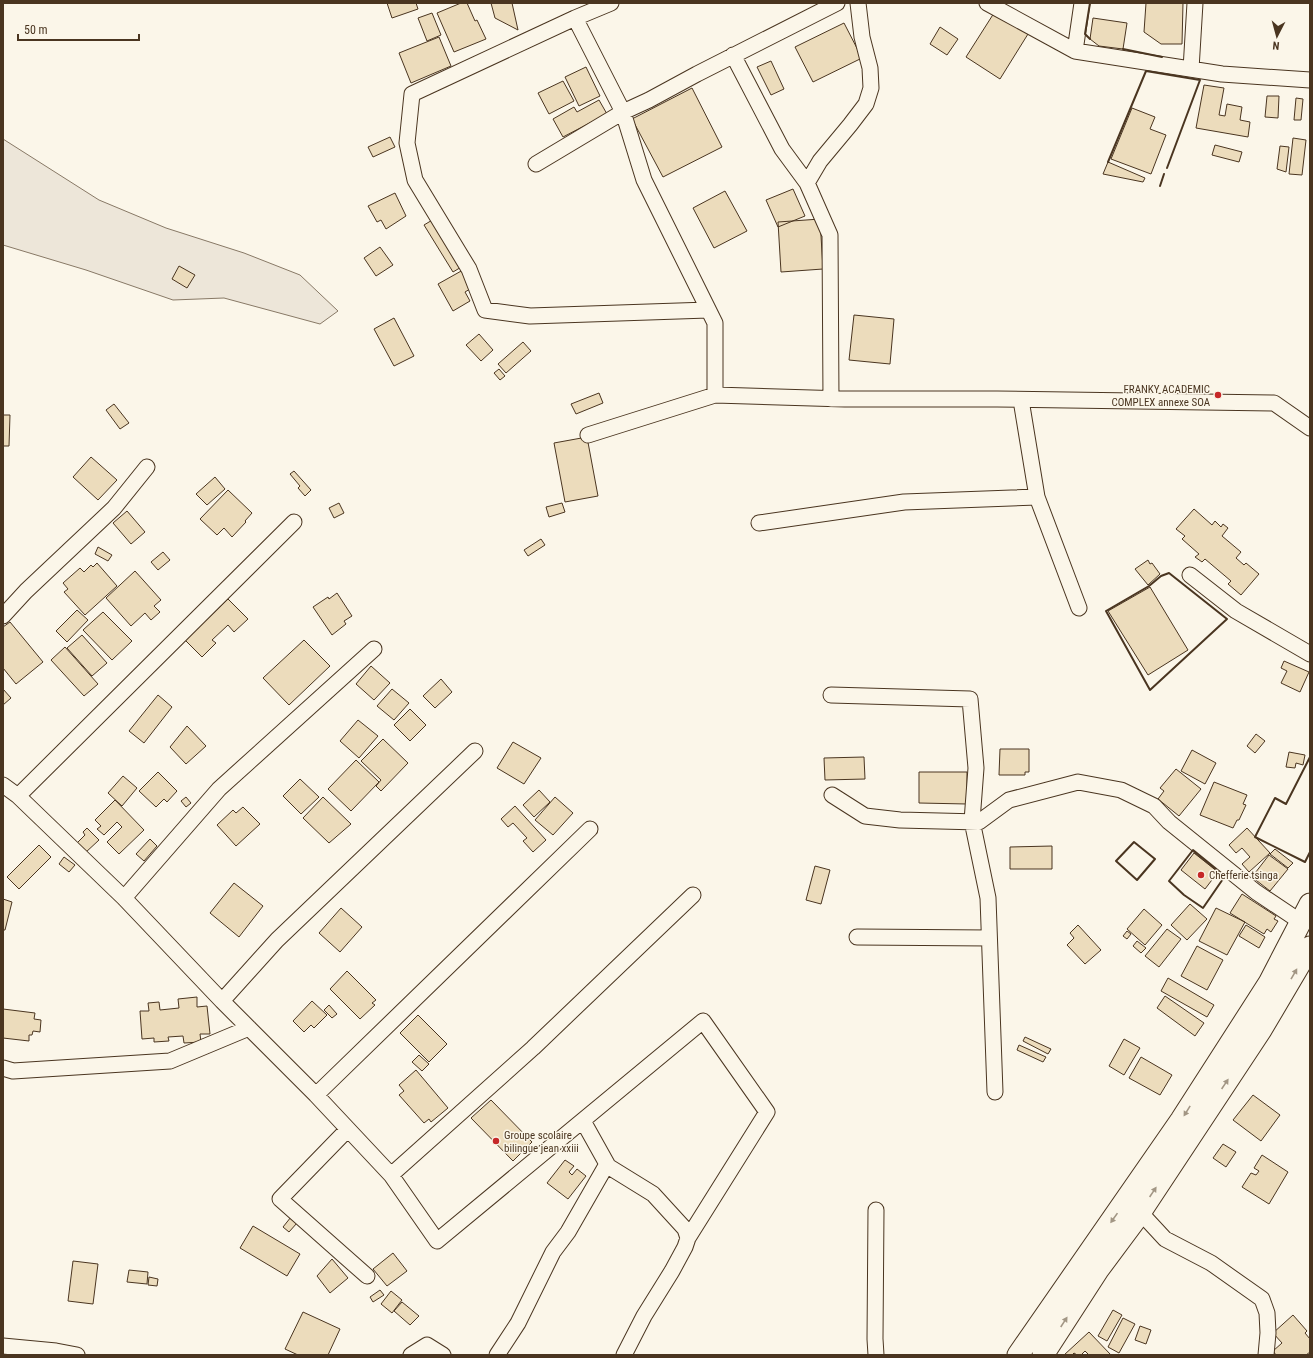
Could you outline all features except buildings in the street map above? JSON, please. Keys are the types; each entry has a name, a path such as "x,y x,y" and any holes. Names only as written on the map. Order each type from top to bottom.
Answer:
{"main road":[{"path":"1018,1355 1181,1120 1269,983 1305,913"},
{"path":"1043,1355 1098,1270 1140,1212 1261,1030 1310,947"}],"street":[{"path":"611,3 575,18 412,94 407,144 415,180 469,269 485,310 530,316 708,310"},
{"path":"536,164 623,112 837,3"},
{"path":"807,183 820,161 866,104 871,88 870,68 862,37 858,3"},
{"path":"987,3 1075,51 1222,74 1310,80"},
{"path":"1075,51 1082,3"},
{"path":"1191,69 1195,3"},
{"path":"575,18 623,112 644,180 715,323 715,395"},
{"path":"733,55 782,149 807,183 830,235 831,399"},
{"path":"588,435 715,395 831,399 1274,403 1310,428"},
{"path":"1021,400 1037,497 1078,608"},
{"path":"3,616 26,591 114,508 147,467"},
{"path":"758,523 904,502 1037,497"},
{"path":"18,796 294,522"},
{"path":"1190,575 1236,611 1310,654"},
{"path":"124,898 219,789 374,649"},
{"path":"831,694 970,699 976,768 972,822 988,898 995,1092"},
{"path":"222,1001 277,940 475,752"},
{"path":"832,796 865,816 900,820 979,822 1009,800 1078,782 1121,790 1154,806 1169,822 1256,892 1305,913"},
{"path":"3,785 18,796 124,898 222,1001 348,1129 391,1175 437,1241 703,1021 767,1112 688,1238 685,1248 676,1265 644,1316 624,1355"},
{"path":"316,1096 590,829"},
{"path":"391,1175 533,1048 693,895"},
{"path":"857,937 989,938"},
{"path":"3,1068 13,1071 170,1061 249,1028"},
{"path":"497,1355 518,1323 553,1252 568,1232 607,1164 583,1121"},
{"path":"348,1129 280,1200 367,1276"},
{"path":"606,1165 653,1194 685,1229 688,1238"},
{"path":"876,1210 876,1355"},
{"path":"1140,1212 1165,1239 1211,1263 1262,1299 1267,1314 1268,1333 1266,1355"},
{"path":"411,1355 427,1345 443,1355"},
{"path":"3,1346 56,1351 77,1355"}],"shaded area":[{"path":"3,139 99,200 166,228 244,253 300,275 338,311 320,324 224,298 173,300 86,270 3,245"}],"wall":[{"path":"1090,3 1085,34 1090,39"},
{"path":"1123,49 1162,57"},
{"path":"1108,162 1146,71 1200,80 1167,168"},
{"path":"1160,186 1164,174"},
{"path":"1169,573 1227,619 1150,690 1106,611 1149,586 1161,576 1169,573"},
{"path":"1310,757 1286,804 1275,798 1255,837 1305,862 1310,852"},
{"path":"1134,842 1155,859 1137,880 1116,861 1134,842"},
{"path":"1193,850 1225,876 1203,908 1184,895 1169,881 1193,850"}],"place":[{"name":"FRANKY ACADEMIC COMPLEX annexe SOA","path":"1218,395"},
{"name":"Chefferie tsinga","path":"1201,875"},
{"name":"Groupe scolaire bilingue jean xxiii","path":"496,1141"}]}
